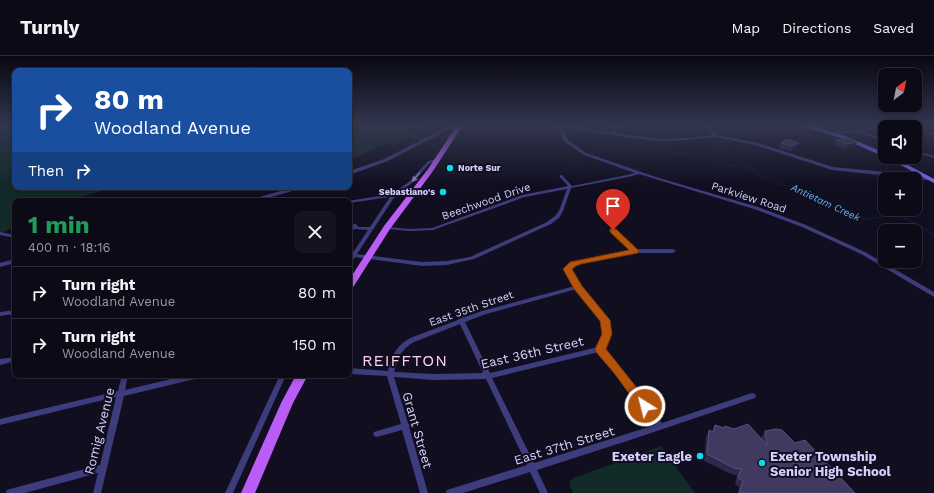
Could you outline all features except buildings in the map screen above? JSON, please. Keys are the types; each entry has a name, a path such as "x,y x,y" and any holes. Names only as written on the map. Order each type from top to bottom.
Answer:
{"main road":[{"path":"352,283 386,228 438,160 447,145"},
{"path":"861,145 878,152"},
{"path":"902,164 931,180"},
{"path":"248,493 287,403 300,378"}],"street":[{"path":"352,172 373,166 414,145"},
{"name":"Parkview Road","path":"572,145 578,150 596,158 638,173 748,205 804,226 863,253 934,295"},
{"path":"760,145 832,168 931,180"},
{"path":"922,153 934,157"},
{"path":"352,202 393,195 407,186 429,162 438,160"},
{"name":"Beechwood Drive","path":"386,228 410,230 433,229 517,198 638,173"},
{"path":"393,195 352,255 422,264 447,263 472,258 549,223 557,217 561,211 570,186 561,176"},
{"path":"263,198 291,190"},
{"path":"352,225 356,228"},
{"path":"352,229 371,229"},
{"path":"613,230 635,251"},
{"path":"0,233 12,236"},
{"path":"660,427 618,370 600,349 607,334 605,320 578,287 568,269 573,264 635,251 673,251"},
{"path":"0,266 12,262"},
{"name":"East 35th Street","path":"390,374 396,354 405,344 416,338 461,320 500,307 578,287"},
{"path":"0,314 12,312"},
{"path":"461,320 544,493"},
{"name":"East 36th Street","path":"352,371 434,376 488,376 600,349"},
{"path":"0,362 12,360"},
{"name":"Grant Street","path":"390,374 424,493"},
{"name":"Romig Avenue","path":"97,493 124,378"},
{"path":"0,422 187,378"},
{"path":"228,493 282,378"},
{"name":"East 37th Street","path":"450,493 660,427 752,396"},
{"path":"377,434 406,426"},
{"path":"10,493 103,468"}],"green space":[{"path":"0,145 12,145 12,190 106,190 78,198 12,198 12,228 0,234"},
{"path":"352,145 380,145 352,160"},
{"path":"661,446 695,493 573,493 570,486 570,481 574,478"}],"waterway":[{"name":"Antietam Creek","path":"716,145 763,177 776,183 798,189"},
{"path":"742,145 749,147"},
{"path":"591,154 604,148 615,146 636,150 694,154 755,172"},
{"path":"565,169 586,157"},
{"name":"Antietam Creek","path":"798,189 854,217 865,219 884,216 904,218 917,224 934,236"}],"place":[{"name":"Norte Sur","path":"450,168"},
{"name":"Sebastiano's","path":"443,192"},
{"name":"Exeter Eagle","path":"700,456"},
{"name":"Exeter Township Senior High School","path":"762,463"}],"district":[{"name":"REIFFTON","path":"405,360"}],"route":[{"path":"613,230 635,251 580,262 569,266 568,269 578,287 605,320 607,334 600,349 645,406"}]}
